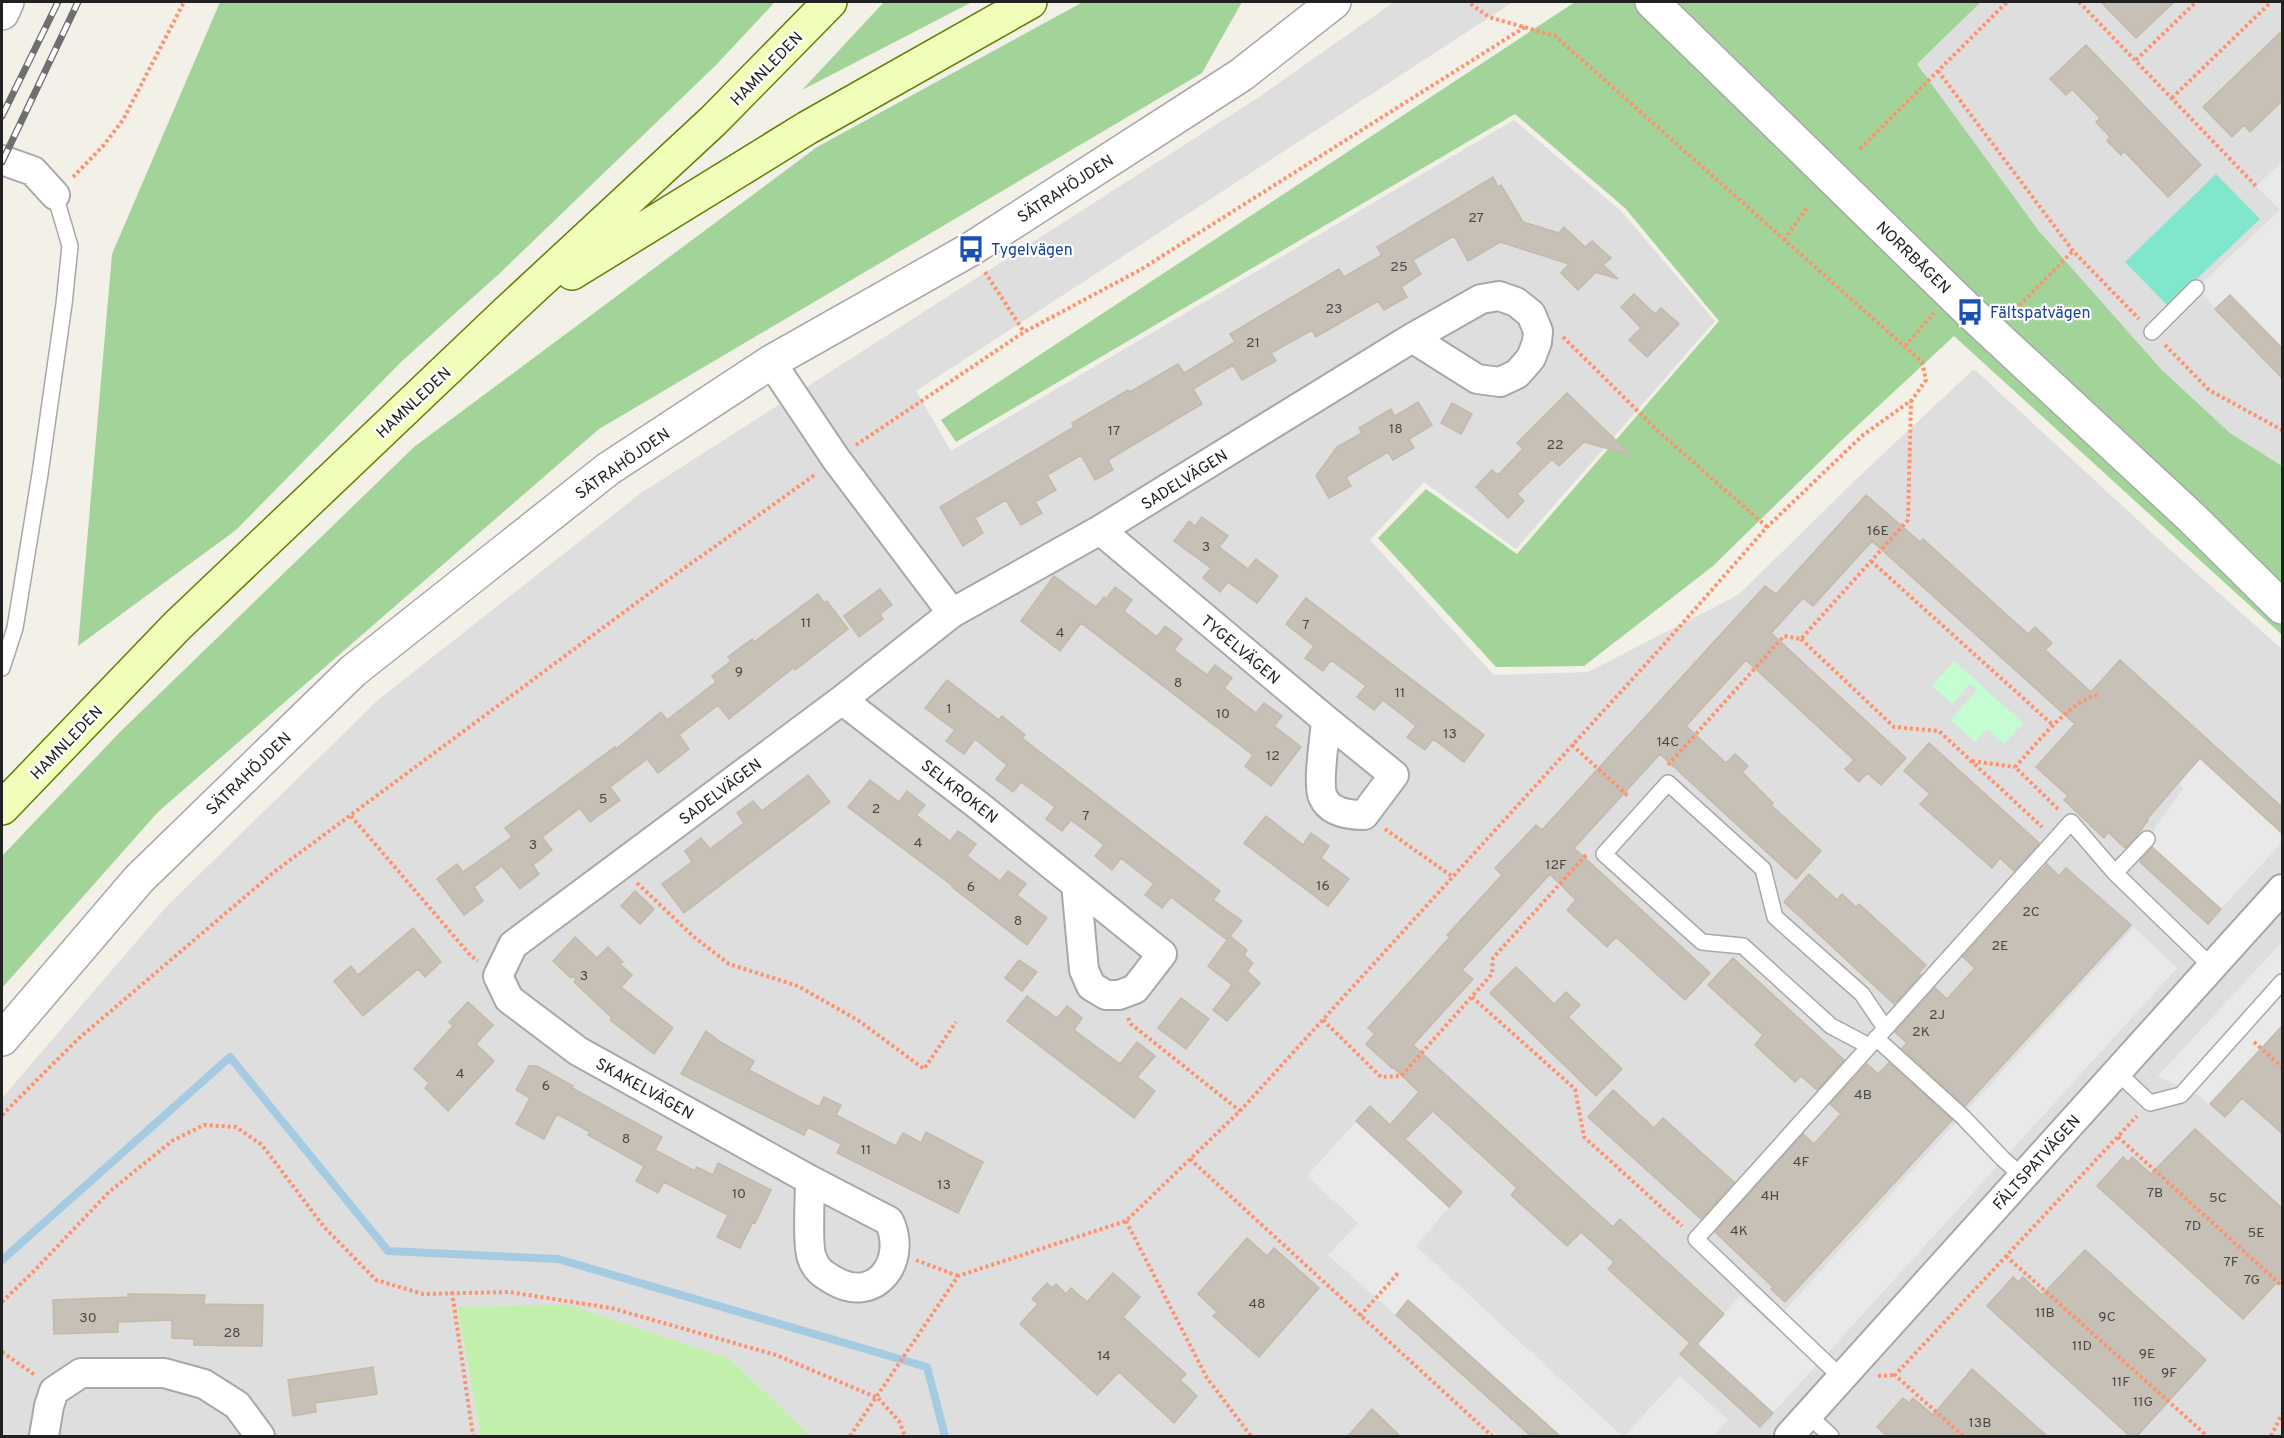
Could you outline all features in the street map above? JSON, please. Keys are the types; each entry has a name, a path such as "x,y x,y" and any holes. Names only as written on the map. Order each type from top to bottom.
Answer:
{"main road":[{"name":"HAMNLEDEN","path":"2,808 177,626 506,314 714,121 830,2"},
{"path":"506,314 807,128 1030,2"}],"street":[{"path":"2,13 7,2"},
{"name":"SÄTRAHÖJDEN","path":"2,1039 139,879 353,671 608,469 771,362 971,249 1241,75 1334,2"},
{"name":"NORRBÅGEN","path":"1652,2 1970,312 2183,510 2283,607"},
{"path":"2,160 33,171 56,195"},
{"name":"SADELVÄGEN","path":"498,975 513,945 842,700 952,613 1100,531 1412,338 1481,299 1500,296 1516,302 1531,315 1538,331"},
{"path":"1412,338 1478,379 1500,382 1517,374 1531,358 1538,331"},
{"path":"771,362 836,459 952,613"},
{"name":"TYGELVÄGEN","path":"1100,531 1394,775 1364,815"},
{"name":"SELKROKEN","path":"842,700 979,806 1162,954 1136,989 1119,995"},
{"path":"1326,720 1321,784 1323,796 1330,806 1341,813 1364,815"},
{"path":"1076,884 1084,970 1090,986 1106,995 1119,995"},
{"name":"FÄLTSPATVÄGEN","path":"1789,1437 2283,889"},
{"name":"SKAKELVÄGEN","path":"498,975 509,999 578,1051 810,1180 889,1221 895,1233 895,1252"},
{"path":"810,1180 810,1255 818,1270 844,1287 860,1288 875,1283 889,1271 895,1252"},
{"path":"44,1437 52,1398 81,1373 164,1373 204,1384 237,1405 260,1437"}],"lane":[{"path":"2,668 15,628 64,304 70,246 56,195"},
{"path":"2152,332 2196,288"},
{"path":"1877,1037 1831,1026 1743,946 1702,942 1604,854 1668,783 1762,869 1775,917 1862,993 1877,1037 2022,1176"},
{"path":"1842,1378 1696,1239 2070,822 2115,873 2212,967"},
{"path":"2115,873 2147,839"},
{"path":"2117,1072 2150,1102 2181,1095 2283,982"},
{"path":"1809,1416 1831,1437"}],"path":[{"path":"56,195 103,146 123,120 184,2"},
{"path":"850,1437 958,1276 1125,1221 1240,1111 1667,641 1767,527 1863,435 1911,400 1926,380 1922,362 1905,346 1555,36 1489,16 1468,2"},
{"path":"1860,150 2004,2"},
{"path":"2079,2 2256,186"},
{"path":"2136,60 2196,2"},
{"path":"2172,98 2271,2"},
{"path":"2,1114 78,1039 274,872 637,602 836,459 1024,332 1140,270 1525,27"},
{"path":"1938,71 2073,251 2209,390 2283,429"},
{"path":"1784,240 1808,206"},
{"path":"2011,314 2073,251"},
{"path":"981,267 1024,332"},
{"path":"1905,346 1934,313"},
{"path":"1538,331 1563,337 1659,432 1767,527"},
{"path":"1871,561 2054,726"},
{"path":"1801,639 1894,726 1939,731 2055,839"},
{"path":"2015,767 2054,726 2085,698 2097,695"},
{"path":"1572,745 1644,811"},
{"path":"1971,760 2015,767 2070,822"},
{"path":"1364,815 1453,877"},
{"path":"351,816 471,956 498,975"},
{"path":"620,865 694,937 729,964 798,986 860,1021 924,1069 956,1022"},
{"path":"1119,995 1131,1024 1240,1111"},
{"path":"1472,997 1575,1089 1584,1137 1696,1239"},
{"path":"2240,1029 2283,1068"},
{"path":"1963,1437 1895,1375 2150,1102"},
{"path":"2,1302 109,1192 172,1141 204,1125 236,1127 262,1145 324,1227 376,1280 423,1294 509,1292 611,1308 776,1355 878,1398 899,1421 904,1437"},
{"path":"2118,1137 2283,1286"},
{"path":"1190,1159 1492,1437"},
{"path":"1125,1221 1207,1378 1251,1437"},
{"path":"895,1252 958,1276"},
{"path":"2006,1256 2206,1437"},
{"path":"1360,1316 1399,1272"},
{"path":"452,1292 472,1437"},
{"path":"2,1352 25,1367 52,1398"},
{"path":"2271,1437 2283,1414"}],"shaded area":[{"path":"1394,2 1513,2 916,391 951,451 1514,120 1621,211 1715,321 1516,549 1424,482 1370,540 1494,675 1588,672 1738,595 1869,467 1974,369 2166,546 2282,649 2282,1436 810,1436 730,1359 457,1307 481,1436 2,1436 2,1098 167,906 378,700 641,493 1259,97"},
{"path":"1981,2 2282,2 2282,466 2230,433 2162,370 2039,231 1917,64"},
{"path":"2282,162 2282,377 2196,288 2280,210 2256,186"},
{"path":"2107,674 2282,834 2282,842 2221,909 2154,849 2147,839 2183,789 2179,782 2093,703"},
{"path":"2134,927 2177,968 1773,1413 1697,1343 1740,1296 1771,1324 1778,1318"},
{"path":"2282,942 2282,1027 2210,1106 2201,1097 2158,1076"},
{"path":"1370,1106 1462,1192 1416,1246 1622,1436 1532,1436 1328,1255 1358,1223 1307,1176"},
{"path":"1680,1376 1728,1420 1713,1436 1624,1436"}],"green space":[{"path":"220,2 775,2 716,65 500,273 401,362 236,530 78,646 112,254"},
{"path":"884,2 972,2 802,90"},
{"path":"1083,2 1242,2 1202,73 599,429 158,812 2,988 2,856 120,732 414,447 817,147"},
{"path":"1575,2 1981,2 1917,64 2039,231 2162,370 2230,433 2282,466 2282,635 1954,336 1843,439 1713,566 1584,666 1496,667 1378,538 1426,489 1517,554 1719,321 1625,208 1515,114 956,442 941,420"},
{"path":"2216,174 2260,219 2168,306 2125,262"},
{"path":"1954,661 2023,723 2004,744 1987,729 1975,742 1950,720 1977,690 1970,684 1952,704 1932,686"},
{"path":"569,1305 730,1359 810,1436 481,1436 457,1307"}],"building":[{"path":"2101,2 2174,2 2136,38"},
{"path":"2283,30 2283,100 2250,132 2244,125 2232,137 2203,107"},
{"path":"2086,45 2201,165 2168,197 2124,151 2121,155 2107,141 2110,137 2096,122 2100,118 2072,89 2066,95 2050,79"},
{"path":"1493,177 1498,187 1501,185 1523,222 1559,233 1564,227 1585,247 1592,241 1611,258 1603,265 1618,279 1596,272 1578,290 1561,273 1569,264 1500,242 1468,261 1454,236 1413,260 1421,274 1401,287 1407,297 1384,310 1378,301 1316,337 1312,330 1271,353 1276,361 1242,380 1233,365 1193,389 1202,404 1108,460 1113,470 1095,480 1081,455 1047,475 1056,490 1035,502 1042,513 1021,525 1006,500 975,518 983,533 963,546 940,507 1074,427 1072,423 1128,390 1130,392 1178,364 1184,373 1235,342 1230,334 1339,269 1344,277 1382,255 1377,247"},
{"path":"1634,294 1655,314 1661,308 1679,324 1647,357 1629,340 1641,328 1621,307"},
{"path":"2230,295 2283,349 2283,379 2215,309"},
{"path":"1567,393 1631,455 1584,442 1559,466 1552,459 1517,494 1524,501 1508,518 1476,487 1492,470 1498,475 1523,449 1517,443"},
{"path":"1418,402 1432,425 1409,439 1414,448 1393,460 1388,452 1346,477 1351,486 1329,498 1316,476 1337,447 1362,433 1359,428 1391,409 1395,416"},
{"path":"1452,403 1472,414 1461,434 1441,423"},
{"path":"1866,495 1920,542 1923,539 2028,634 2035,627 2052,643 2045,650 2091,692 2120,660 2283,808 2283,834 2200,758 2125,848 2108,832 2104,838 2064,800 2068,796 2036,767 2075,724 1872,541 1813,606 1803,598 1771,633 1906,758 1881,785 1867,773 1859,782 1845,769 1854,760 1746,660 1686,726 1726,763 1735,754 1748,766 1742,772 1773,803 1771,805 1821,851 1796,879 1660,754 1574,848 1710,973 1685,1000 1616,937 1607,947 1567,910 1576,900 1550,874 1462,970 1473,979 1413,1045 1613,1227 1620,1219 1724,1314 1697,1344 1773,1413 1760,1427 1680,1354 1690,1343 1608,1269 1614,1262 1581,1232 1567,1246 1511,1195 1517,1188 1433,1111 1405,1139 1462,1192 1449,1207 1356,1121 1370,1106 1390,1125 1419,1092 1366,1044 1375,1034 1368,1028 1450,937 1447,935 1502,875 1495,868 1536,825 1542,830 1765,586 1776,594"},
{"path":"1202,517 1228,536 1219,547 1248,569 1256,559 1278,576 1257,603 1228,582 1220,592 1203,578 1211,568 1174,541 1189,521 1195,526"},
{"path":"1054,576 1096,607 1115,587 1132,600 1124,611 1157,637 1165,626 1182,639 1174,650 1207,675 1215,665 1232,678 1224,688 1256,713 1264,703 1282,716 1274,726 1301,747 1271,786 1245,766 1253,755 1081,623 1060,651 1021,621"},
{"path":"880,589 892,605 880,614 883,619 859,637 844,616"},
{"path":"818,594 824,603 827,601 848,629 795,670 793,668 729,719 718,705 679,735 689,749 658,773 647,759 610,787 620,800 590,822 580,808 542,837 552,850 533,865 539,874 520,889 502,866 474,887 483,901 464,915 437,879 457,864 463,872 512,837 505,828 615,747 616,749 661,712 667,720 716,682 712,676 731,661 728,657 752,639 754,642"},
{"path":"1306,598 1484,735 1464,762 1433,739 1425,750 1407,737 1416,726 1383,700 1374,710 1357,697 1366,686 1331,660 1323,671 1305,658 1314,646 1286,624"},
{"path":"947,680 999,720 1002,716 1025,735 1022,738 1220,891 1213,900 1242,921 1227,940 1171,897 1162,908 1145,895 1154,884 1121,858 1112,870 1095,856 1104,845 1071,820 1062,831 1046,819 1055,807 1021,782 1013,792 996,779 1007,765 975,739 964,754 946,741 955,730 925,708"},
{"path":"1929,743 2039,843 2014,871 2000,858 1992,868 1920,804 1930,794 1904,771"},
{"path":"808,775 830,802 684,913 662,884 692,862 685,851 701,838 710,849 744,823 737,813 753,801 762,811"},
{"path":"870,780 899,802 907,791 925,805 916,815 950,841 958,831 976,844 967,856 1000,881 1008,871 1026,884 1017,895 1047,918 1027,945 848,807"},
{"path":"1266,816 1303,845 1311,833 1329,846 1321,858 1349,879 1328,906 1244,843"},
{"path":"2152,847 2221,909 2208,924 2141,863 2140,861"},
{"path":"2047,864 2059,876 2066,868 2131,925 1965,1106 1902,1048 1907,1043 1895,1032 1935,988 1947,999 1975,968 1963,957"},
{"path":"1809,874 1837,900 1842,894 1856,907 1859,904 1926,965 1919,973 1921,975 1894,1004 1784,902"},
{"path":"635,891 654,909 640,924 621,906"},
{"path":"413,928 441,962 425,977 418,969 363,1016 334,981 351,966 358,975"},
{"path":"1230,936 1247,950 1244,955 1253,963 1247,971 1260,983 1227,1021 1213,1010 1232,985 1208,966"},
{"path":"575,937 597,958 608,947 623,962 620,964 632,975 621,987 673,1028 654,1054 610,1020 612,1018 574,982 576,979 572,976 571,978 553,961"},
{"path":"1733,958 1844,1060 1817,1090 1801,1076 1795,1082 1755,1045 1763,1035 1708,985"},
{"path":"1019,960 1037,972 1022,991 1005,978"},
{"path":"1516,967 1554,1004 1566,992 1580,1005 1568,1017 1622,1069 1596,1096 1490,993"},
{"path":"1027,996 1057,1018 1067,1006 1082,1018 1074,1030 1120,1064 1137,1042 1155,1056 1137,1077 1155,1091 1134,1118 1007,1021"},
{"path":"1181,998 1209,1019 1186,1049 1158,1028"},
{"path":"468,1002 493,1025 476,1044 494,1061 448,1111 425,1088 429,1083 414,1069 453,1026 449,1022"},
{"path":"2283,1025 2283,1134 2242,1098 2225,1117 2210,1104"},
{"path":"706,1031 754,1061 749,1070 819,1107 824,1097 841,1105 836,1115 896,1146 903,1133 921,1143 926,1132 983,1162 958,1213 837,1153 841,1144 808,1127 804,1135 681,1074"},
{"path":"1889,1063 1952,1120 1785,1302 1771,1289 1773,1287 1715,1232 1803,1134 1814,1144 1841,1114 1830,1104 1867,1064 1878,1074"},
{"path":"529,1066 537,1066 573,1086 572,1088 662,1137 655,1150 695,1171 697,1167 713,1175 718,1163 771,1190 740,1248 717,1237 728,1215 664,1182 658,1193 636,1181 644,1166 588,1135 590,1132 557,1114 544,1139 516,1124 530,1098 516,1090"},
{"path":"1613,1090 1654,1128 1663,1118 1734,1182 1701,1219 1588,1117"},
{"path":"2195,1129 2283,1209 2283,1276 2243,1319 2097,1186 2123,1157 2128,1162 2132,1157 2151,1174"},
{"path":"1247,1238 1267,1256 1274,1248 1319,1288 1259,1357 1213,1316 1217,1312 1198,1294"},
{"path":"2085,1250 2206,1360 2136,1437 2131,1437 1987,1306 2013,1277 2018,1282 2023,1277 2042,1295"},
{"path":"1113,1273 1140,1297 1123,1317 1186,1374 1180,1380 1197,1396 1174,1423 1119,1372 1097,1395 1020,1324 1038,1304 1032,1299 1047,1283 1052,1288 1056,1284 1066,1294 1071,1288 1087,1302"},
{"path":"128,1294 205,1295 204,1304 263,1305 262,1346 194,1345 194,1339 172,1338 172,1320 118,1322 118,1332 54,1334 53,1300 128,1297"},
{"path":"1408,1300 1561,1437 1532,1437 1396,1315"},
{"path":"373,1367 377,1394 315,1403 316,1412 293,1416 288,1380"},
{"path":"1972,1369 2048,1437 1888,1437 1877,1427 1903,1398 1909,1403 1913,1398 1933,1415"},
{"path":"1372,1409 1401,1437 1347,1437"}],"waterway":[{"path":"2,1260 230,1057 388,1251 558,1259 927,1367 945,1436"}],"railway":[{"path":"2,116 58,2"},
{"path":"2,162 78,2"}],"place":[{"name":"Tygelvägen","path":"971,249"},
{"name":"Fältspatvägen","path":"1970,312"}]}
